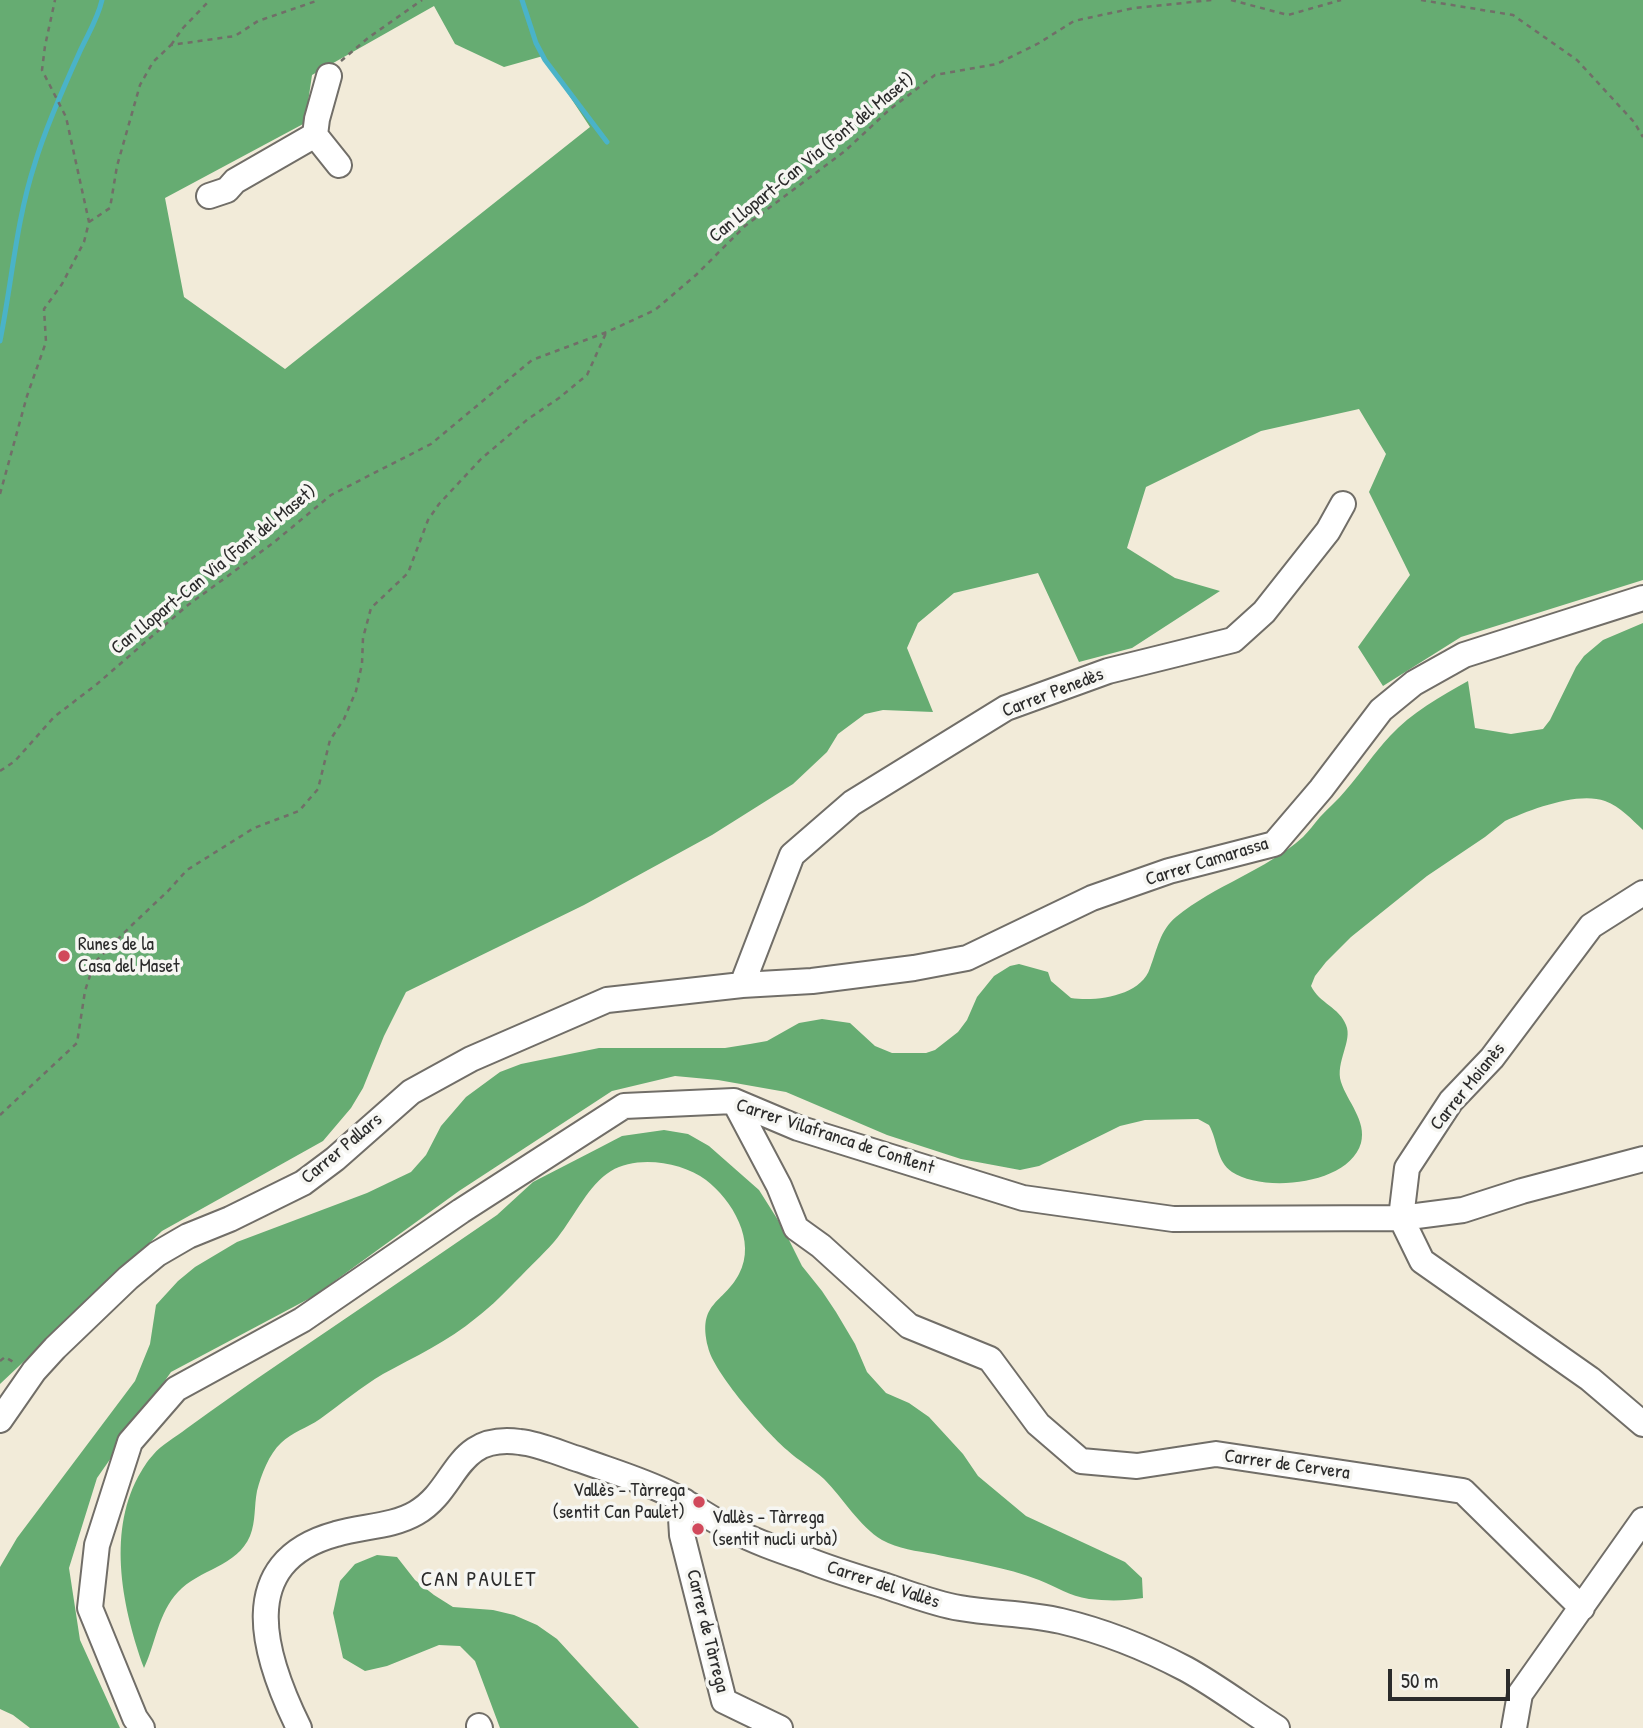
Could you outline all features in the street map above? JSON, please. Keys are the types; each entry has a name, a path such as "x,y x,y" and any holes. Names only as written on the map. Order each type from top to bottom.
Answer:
{"street":[{"path":"329,76 315,135 339,165"},
{"path":"209,196 227,190 235,181 315,135"},
{"name":"Carrer Penedès","path":"743,985 792,855 852,803 1006,708 1108,671 1233,640 1264,612 1328,531 1343,504"},
{"name":"Carrer Camarassa","path":"743,985 812,981 914,968 967,958 1092,898 1169,872 1274,844 1321,789 1381,710 1414,683 1464,655 1643,598"},
{"name":"Carrer Moianès","path":"1401,1218 1407,1168 1451,1101 1492,1058 1591,926 1643,893"},
{"name":"Carrer Pallars","path":"0,1420 34,1371 48,1356 128,1278 158,1254 188,1236 303,1184 411,1092 471,1059 607,1000 743,985"},
{"name":"Carrer Vilafranca de Conflent","path":"142,1728 135,1718 90,1608 97,1545 130,1442 176,1390 302,1320 461,1211 624,1105 734,1101 798,1128 1023,1198 1173,1219 1401,1218 1463,1210 1522,1191 1643,1159"},
{"name":"Carrer de Cervera","path":"734,1101 779,1186 796,1228 821,1246 909,1326 990,1359 1038,1424 1081,1461 1137,1466 1216,1454 1463,1491 1582,1608"},
{"path":"1401,1218 1422,1261 1590,1378 1643,1424"},
{"name":"Carrer del Vallès","path":"299,1728 280,1682 270,1646 264,1608 274,1578 283,1564 313,1542 335,1534 396,1521 416,1513 439,1493 463,1458 474,1450 505,1441 545,1448 652,1485 748,1538 923,1599 967,1609 1060,1621 1139,1648 1187,1670 1277,1728"},
{"name":"Carrer de Tàrrega","path":"684,1501 682,1535 724,1701 780,1728"},
{"path":"1514,1728 1520,1694 1643,1520"}],"path":[{"path":"0,494 27,396 46,342 44,309 62,284 84,242 89,222 66,117 42,70 55,0"},
{"path":"89,222 110,208 117,166 140,85 153,62 210,0"},
{"path":"171,45 235,36 258,21 319,0"},
{"path":"329,76 350,52 422,0"},
{"name":"Can Llopart-Can Via (Font del Maset)","path":"0,771 15,761 54,717 97,684 188,605 273,543 331,495 431,444 532,360 607,332 655,310 696,275 745,226 845,151 889,110 934,75 997,64 1039,43 1074,21 1134,8 1212,0"},
{"path":"1231,0 1288,15 1341,0"},
{"path":"1422,0 1513,15 1577,60 1634,122 1643,137"},
{"path":"0,1115 77,1043 85,991 94,964 133,924 187,870 254,828 299,811 318,789 330,740 344,719 356,691 362,664 363,638 371,608 408,573 428,520 439,504 481,460 528,419 587,375 607,332"}],"green space":[{"path":"0,0 1643,0 1643,580 1461,637 1383,686 1358,647 1410,575 1369,492 1386,454 1359,409 1261,431 1146,487 1127,548 1175,578 1220,591 1132,648 1079,662 1038,573 954,593 918,623 907,648 933,712 883,710 865,714 838,734 827,752 793,784 712,835 584,905 406,992 363,1088 351,1108 323,1141 162,1231 0,1384","holes":["434,6 455,44 504,67 543,56 590,127 285,369 184,297 165,198 305,123 312,75"]},
{"path":"1643,623 1643,830 1626,814 1605,801 1581,798 1554,803 1505,821 1427,876 1351,937 1315,976 1311,986 1319,997 1339,1014 1348,1031 1340,1067 1341,1082 1361,1127 1361,1143 1353,1157 1340,1168 1304,1181 1283,1183 1246,1179 1232,1172 1223,1162 1209,1125 1198,1119 1145,1120 1120,1126 1039,1166 1020,1170 961,1159 887,1135 786,1092 718,1080 675,1076 612,1091 459,1191 314,1296 171,1372 97,1478 69,1568 80,1640 120,1728 30,1728 0,1709 0,1567 17,1538 135,1381 150,1344 156,1305 195,1267 237,1242 367,1193 411,1172 426,1155 441,1126 466,1097 500,1072 521,1064 599,1048 725,1048 767,1041 799,1023 822,1019 850,1023 875,1046 892,1053 926,1053 935,1050 958,1032 967,1020 977,997 994,976 1019,964 1048,972 1051,981 1071,998 1105,998 1128,991 1145,977 1163,934 1176,917 1207,896 1273,859 1303,837 1343,794 1378,749 1417,712 1468,681 1475,728 1511,734 1543,729 1584,656 1603,640"},
{"path":"664,1130 688,1134 709,1146 759,1190 783,1228 802,1266 822,1291 855,1344 867,1372 886,1393 909,1403 929,1417 963,1454 978,1476 1026,1516 1125,1562 1142,1578 1143,1598 1082,1598 1026,1575 901,1548 874,1534 824,1479 778,1442 730,1386 712,1358 708,1347 706,1321 713,1305 733,1284 744,1261 743,1235 733,1210 716,1188 696,1174 672,1165 646,1162 622,1166 603,1177 549,1247 494,1303 466,1326 375,1379 320,1419 281,1443 269,1459 261,1478 252,1530 244,1546 227,1561 187,1584 171,1600 144,1668 125,1597 121,1548 128,1499 140,1474 156,1451 497,1215 533,1182 622,1136"},
{"path":"377,1555 397,1557 415,1580 453,1607 493,1610 537,1625 557,1639 639,1728 500,1728 475,1661 460,1646 439,1645 387,1666 365,1671 343,1658 333,1613 340,1581 355,1564"}],"waterway":[{"path":"0,341 19,229 35,163 56,105 96,19 102,0"},
{"path":"522,0 536,43 545,60 607,142"}],"place":[{"name":"Runes de la Casa del Maset","path":"64,956"},
{"name":"Vallès - Tàrrega (sentit Can Paulet)","path":"699,1502"},
{"name":"Vallès - Tàrrega (sentit nucli urbà)","path":"698,1529"}],"district":[{"name":"CAN PAULET","path":"479,1580"}]}
